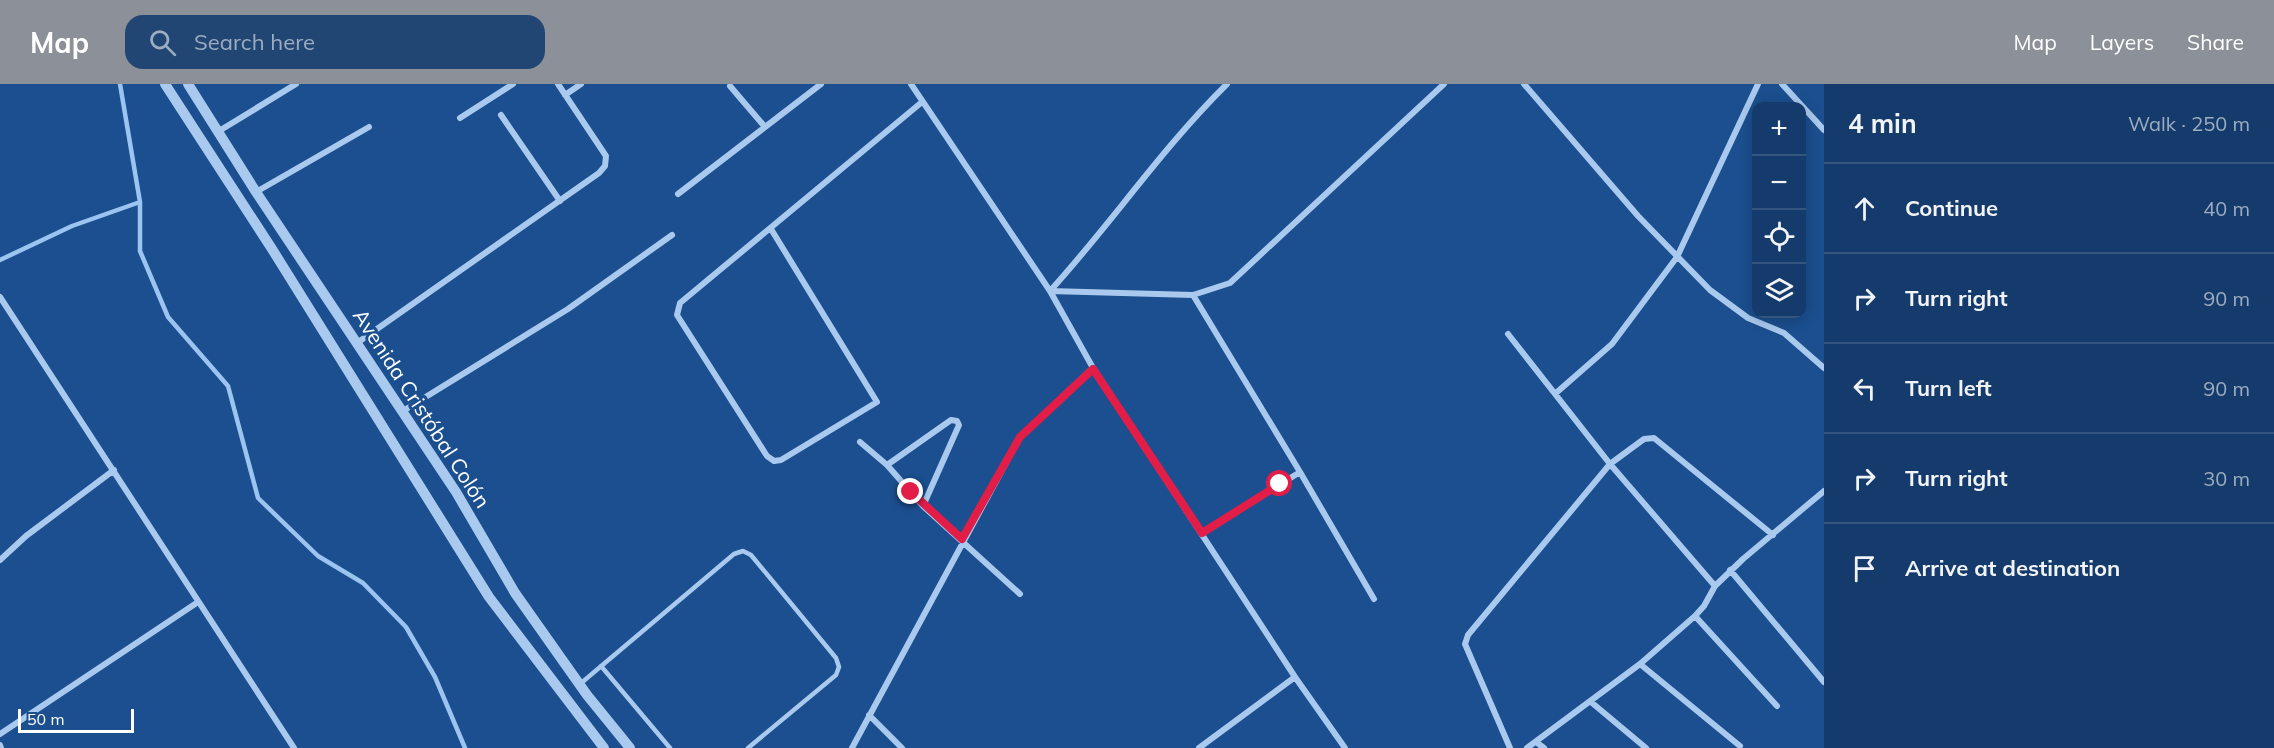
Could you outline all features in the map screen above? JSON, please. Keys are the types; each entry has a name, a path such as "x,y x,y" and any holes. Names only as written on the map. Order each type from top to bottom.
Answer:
{"street":[{"name":"Avenida Cristóbal Colón","path":"165,84 272,249 489,597 571,708 604,748"},
{"name":"Avenida Cristóbal Colón","path":"188,84 255,192 456,492 515,594 579,684 630,748"},
{"path":"219,131 296,84"},
{"path":"460,118 513,84"},
{"path":"357,343 560,201 599,173 605,166 606,156 558,84"},
{"path":"565,95 581,84"},
{"path":"678,194 821,84"},
{"path":"911,84 1050,291 1093,369 1294,677 1345,748"},
{"path":"1050,291 1089,248 1197,114 1227,84"},
{"path":"1050,291 1193,295 1230,283 1444,84"},
{"path":"1524,84 1677,257 1710,290 1748,318 1784,333 1824,368"},
{"path":"1556,393 1612,344 1677,257 1758,84"},
{"path":"1782,84 1824,130"},
{"path":"729,86 765,127"},
{"path":"771,229 877,402 782,460 774,460 767,456 677,315 677,309 680,303 922,102"},
{"path":"501,115 560,201"},
{"path":"255,192 369,127"},
{"path":"403,411 568,309 672,235"},
{"path":"1193,295 1374,599"},
{"path":"0,297 294,748"},
{"path":"1508,334 1610,464 1715,586"},
{"path":"852,748 962,539 1020,437 1093,369"},
{"path":"887,465 951,420 957,421 959,425 923,506"},
{"path":"1510,748 1465,644 1468,635 1610,464 1644,439 1654,438 1773,535"},
{"path":"860,442 887,465 923,506 1020,594"},
{"path":"0,560 26,536 114,470"},
{"path":"1202,533 1300,472"},
{"path":"1527,748 1640,664 1695,616 1704,606 1715,586 1730,570 1824,492"},
{"path":"1730,570 1824,682"},
{"path":"0,734 198,602"},
{"path":"1695,616 1777,706"},
{"path":"1640,664 1740,746"},
{"path":"1199,748 1294,677"},
{"path":"1591,702 1646,748"},
{"path":"869,715 902,748"},
{"path":"1536,742 1544,748"}],"lane":[{"path":"579,684 734,554 743,551 751,555 836,658 839,667 836,675 748,748"},
{"path":"601,666 670,748"}],"waterway":[{"path":"120,84 140,202 140,251 168,317 228,386 258,498 318,556 363,583 406,627 435,677 465,748"},
{"path":"0,260 72,226 140,202"}],"route":[{"path":"911,492 923,506 962,539 1020,437 1093,369 1202,533 1280,484"}]}
